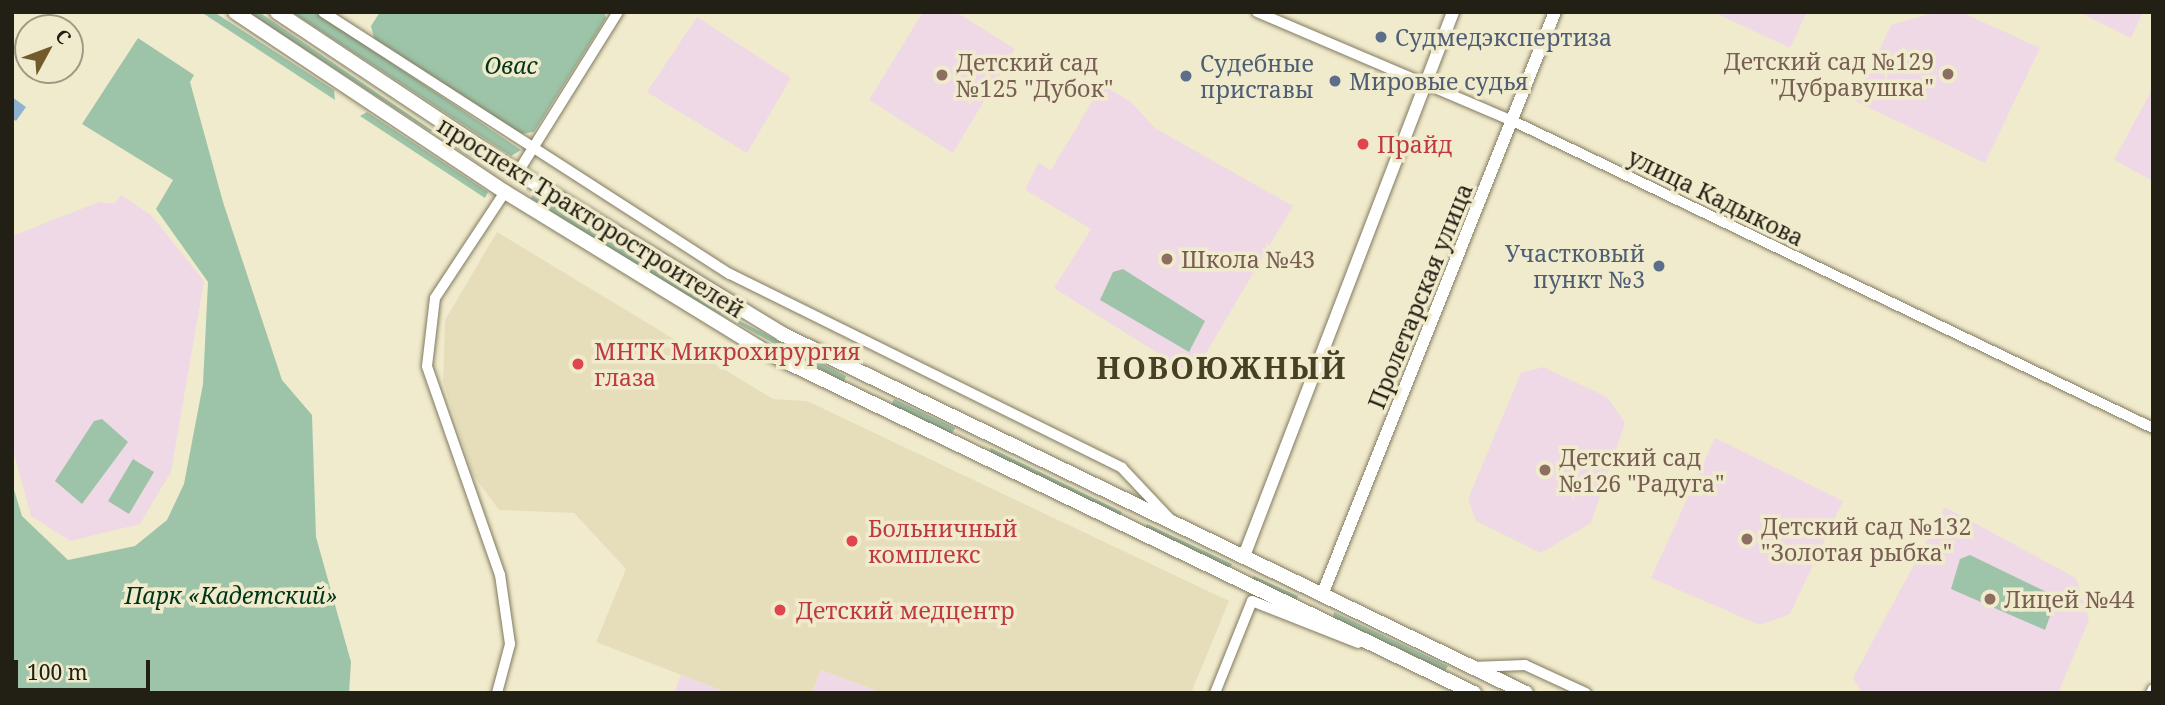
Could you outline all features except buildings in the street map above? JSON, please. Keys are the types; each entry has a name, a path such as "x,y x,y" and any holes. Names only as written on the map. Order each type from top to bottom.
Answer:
{"main road":[{"name":"проспект Тракторостроителей","path":"235,12 505,192 711,322 969,450 1474,693"},
{"name":"проспект Тракторостроителей","path":"277,12 518,172 729,304 864,374 1526,693"},
{"path":"505,192 518,172"},
{"path":"854,394 864,374"},
{"path":"969,450 979,429"},
{"path":"1132,528 1142,508"},
{"path":"1240,580 1244,556"},
{"path":"1305,612 1322,595"}],"street":[{"path":"323,12 532,149 780,302 1122,468 1153,494 1172,522"},
{"path":"518,172 618,12"},
{"name":"улица Кадыкова","path":"1257,12 1513,121 2153,428"},
{"path":"1244,556 1453,12"},
{"name":"Пролетарская улица","path":"1322,595 1555,12"},
{"path":"497,693 510,643 506,602 433,395 427,354 436,298 505,192"},
{"path":"1240,580 1252,601 1322,633 1384,650"},
{"path":"1215,693 1252,601"},
{"name":"проспект Тракторостроителей","path":"1472,667 1525,666 1569,689 1586,693"}],"shaded area":[{"name":"Детский сад №125 \"Дубок\"","path":"923,12 956,12 1015,49 953,153 869,100"},
{"path":"1713,12 1807,12 1790,48"},
{"name":"Детский сад №129 \"Дубравушка\"","path":"1937,12 1961,12 2040,48 1985,163 1855,101 1891,25"},
{"path":"2079,12 2143,12 2131,38"},
{"path":"697,17 791,78 747,153 647,92"},
{"name":"Школа №43","path":"1102,85 1130,101 1155,128 1293,206 1193,375 1054,288 1091,229 1025,190 1038,163 1051,170"},
{"path":"2153,88 2153,181 2114,160"},
{"path":"121,195 151,215 204,281 171,472 140,524 70,541 31,516 12,446 12,236 99,202 114,204"},
{"name":"Больничный комплекс","path":"497,232 773,399 807,401 1229,601 1191,693 882,693 821,670 812,693 728,693 596,642 626,569 574,513 499,510 473,475 443,381 445,320"},
{"name":"Детский сад №126 \"Радуга\"","path":"1543,367 1607,397 1625,423 1591,523 1541,553 1476,521 1468,499 1521,373"},
{"name":"Детский сад №132 \"Золотая рыбка\"","path":"1715,438 1843,501 1790,614 1760,625 1651,578"},
{"name":"Лицей №44","path":"1945,507 2076,578 2089,620 2058,693 1862,693 1853,678"},
{"path":"821,670 882,693 812,693"},
{"path":"681,675 728,693 674,693"}],"green space":[{"path":"201,12 214,12 334,90 335,100"},
{"path":"248,12 259,12 497,175"},
{"path":"292,12 316,12 521,150 511,156"},
{"name":"Овас","path":"380,12 604,12 606,18 534,132 521,134 374,38 371,26"},
{"name":"Парк «Кадетский»","path":"138,38 194,75 190,82 223,202 282,380 312,415 316,537 351,662 349,693 12,693 12,483 22,516 68,560 135,546 167,520 184,484 203,384 208,282 156,209 173,180 82,124"},
{"path":"367,112 488,192 485,198 360,116"},
{"path":"534,193 707,304 846,376 844,382 642,271 531,198"},
{"path":"1123,269 1205,321 1189,352 1100,300 1113,272"},
{"path":"894,399 955,428 952,434 891,406"},
{"path":"102,419 128,442 82,504 55,481 94,421"},
{"path":"991,448 1122,512 1120,516 989,454"},
{"path":"133,459 154,472 129,514 108,501"},
{"path":"1147,524 1232,564 1229,569 1145,529"},
{"path":"1970,555 2057,597 2045,630 1951,589 1960,559"},
{"path":"1254,576 1298,596 1296,601 1252,579"},
{"path":"1334,612 1448,666 1445,671 1333,618"}],"water":[{"path":"12,97 26,107 16,121 12,118"}],"place":[{"name":"Судмедэкспертиза","path":"1381,37"},
{"name":"Детский сад №129 \"Дубравушка\"","path":"1948,74"},
{"name":"Детский сад №125 \"Дубок\"","path":"942,75"},
{"name":"Судебные приставы","path":"1186,76"},
{"name":"Мировые судья","path":"1335,81"},
{"name":"Прайд","path":"1363,144"},
{"name":"Школа №43","path":"1167,259"},
{"name":"Участковый пункт №3","path":"1659,266"},
{"name":"МНТК Микрохирургия глаза","path":"578,364"},
{"name":"Детский сад №126 \"Радуга\"","path":"1545,470"},
{"name":"Детский сад №132 \"Золотая рыбка\"","path":"1747,539"},
{"name":"Больничный комплекс","path":"852,541"},
{"name":"Лицей №44","path":"1990,599"},
{"name":"Детский медцентр","path":"780,610"}],"district":[{"name":"НОВОЮЖНЫЙ","path":"1222,368"}]}
